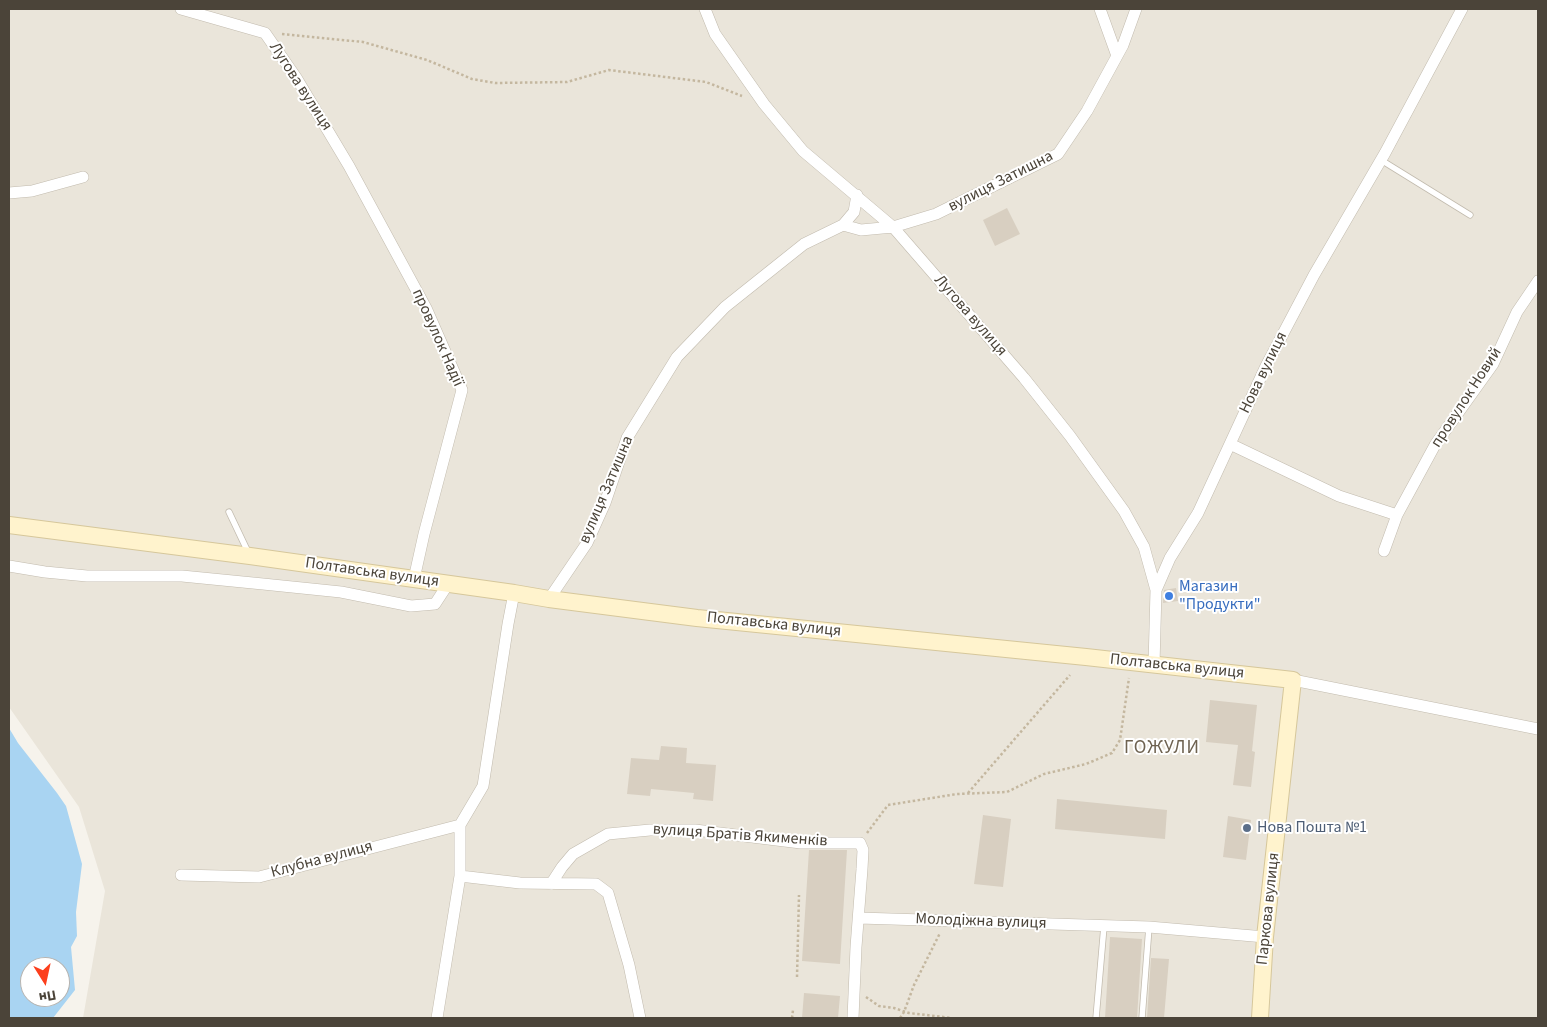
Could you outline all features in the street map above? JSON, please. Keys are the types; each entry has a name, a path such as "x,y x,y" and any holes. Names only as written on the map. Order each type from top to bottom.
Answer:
{"street":[{"name":"Лугова вулиця","path":"181,9 265,33 297,78 349,166"},
{"name":"Лугова вулиця","path":"705,9 715,34 764,104 803,151 894,227 1024,378 1070,436 1124,512 1144,547 1156,590 1154,664"},
{"path":"1100,9 1117,56"},
{"name":"вулиця Затишна","path":"550,599 587,543 604,503 627,438 677,357 725,307 804,244 842,225 861,230 894,227 936,214 1058,154 1087,112 1123,45 1136,9"},
{"name":"Нова вулиця","path":"1156,590 1170,558 1198,513 1266,366 1314,275 1381,160 1462,9"},
{"name":"провулок Надії","path":"349,166 426,308 462,390 414,579"},
{"path":"9,193 32,191 83,177"},
{"path":"842,225 854,212 857,195"},
{"name":"провулок Новий","path":"1384,551 1397,515 1435,445 1493,364 1518,312 1538,281"},
{"path":"1230,444 1339,496 1397,515"},
{"name":"Полтавська вулиця","path":"9,525 250,556 697,618 1154,664 1293,680 1538,729"},
{"path":"9,566 87,576 182,576 263,584 341,592 410,606 435,604 448,584"},
{"path":"437,1018 460,876 460,825 484,786 514,593"},
{"name":"Паркова вулиця","path":"1260,1018 1265,937 1293,680"},
{"name":"Клубна вулиця","path":"181,875 259,877 460,825"},
{"name":"вулиця Братів Якименків","path":"551,884 574,854 608,834 650,830 695,830 801,843 860,843"},
{"path":"853,1018 863,860 863,850 860,843"},
{"path":"460,876 551,884 596,884 608,893 629,965 640,1018"},
{"name":"Молодіжна вулиця","path":"859,918 1149,927 1265,937"}],"lane":[{"path":"1381,160 1470,215"},
{"path":"229,512 250,556"},
{"path":"1096,1018 1104,926"},
{"path":"1142,1018 1149,927"}],"path":[{"path":"265,33 363,42 427,60 472,79 495,83 567,82 609,70 706,82 764,104"},
{"path":"967,794 1070,675"},
{"path":"860,843 888,805 957,794 1007,792 1044,774 1086,764 1112,752 1120,740 1129,678"},
{"path":"796,977 799,894"},
{"path":"901,1018 914,985 946,921"},
{"path":"854,988 879,1006 894,1008 904,1012 952,1018"},
{"path":"792,1018 793,1010"}],"shaded area":[{"name":"ГОЖУЛИ","path":"9,9 1538,9 1538,1018 83,1018 105,891 79,807 9,707"}],"water":[{"path":"9,728 18,743 66,806 82,864 76,912 77,936 71,947 75,990 70,996 70,957 20,957 20,1007 62,1007 53,1018 9,1018"}],"building":[{"path":"1007,208 1020,234 995,246 983,220"},
{"name":"Магазин \"Продукти\"","path":"1176,588 1178,601 1163,603 1164,590"},
{"path":"1210,700 1257,705 1252,751 1255,752 1251,787 1233,785 1238,745 1206,742"},
{"path":"661,746 687,748 686,763 716,765 713,801 693,799 694,793 651,789 650,796 627,794 631,758 659,760"},
{"path":"1057,799 1167,810 1165,839 1055,829"},
{"path":"983,815 1011,819 1003,887 974,884"},
{"path":"1228,816 1251,820 1246,860 1223,857"},
{"path":"809,850 847,850 840,964 802,961"},
{"path":"1110,937 1142,939 1137,1018 1105,1018"},
{"path":"1151,958 1169,959 1164,1018 1147,1018"},
{"path":"804,993 840,996 838,1018 802,1018"}],"place":[{"name":"Магазин \"Продукти\"","path":"1169,596"},
{"name":"Нова Пошта №1","path":"1247,828"}],"district":[{"name":"ГОЖУЛИ","path":"1162,749"}]}
